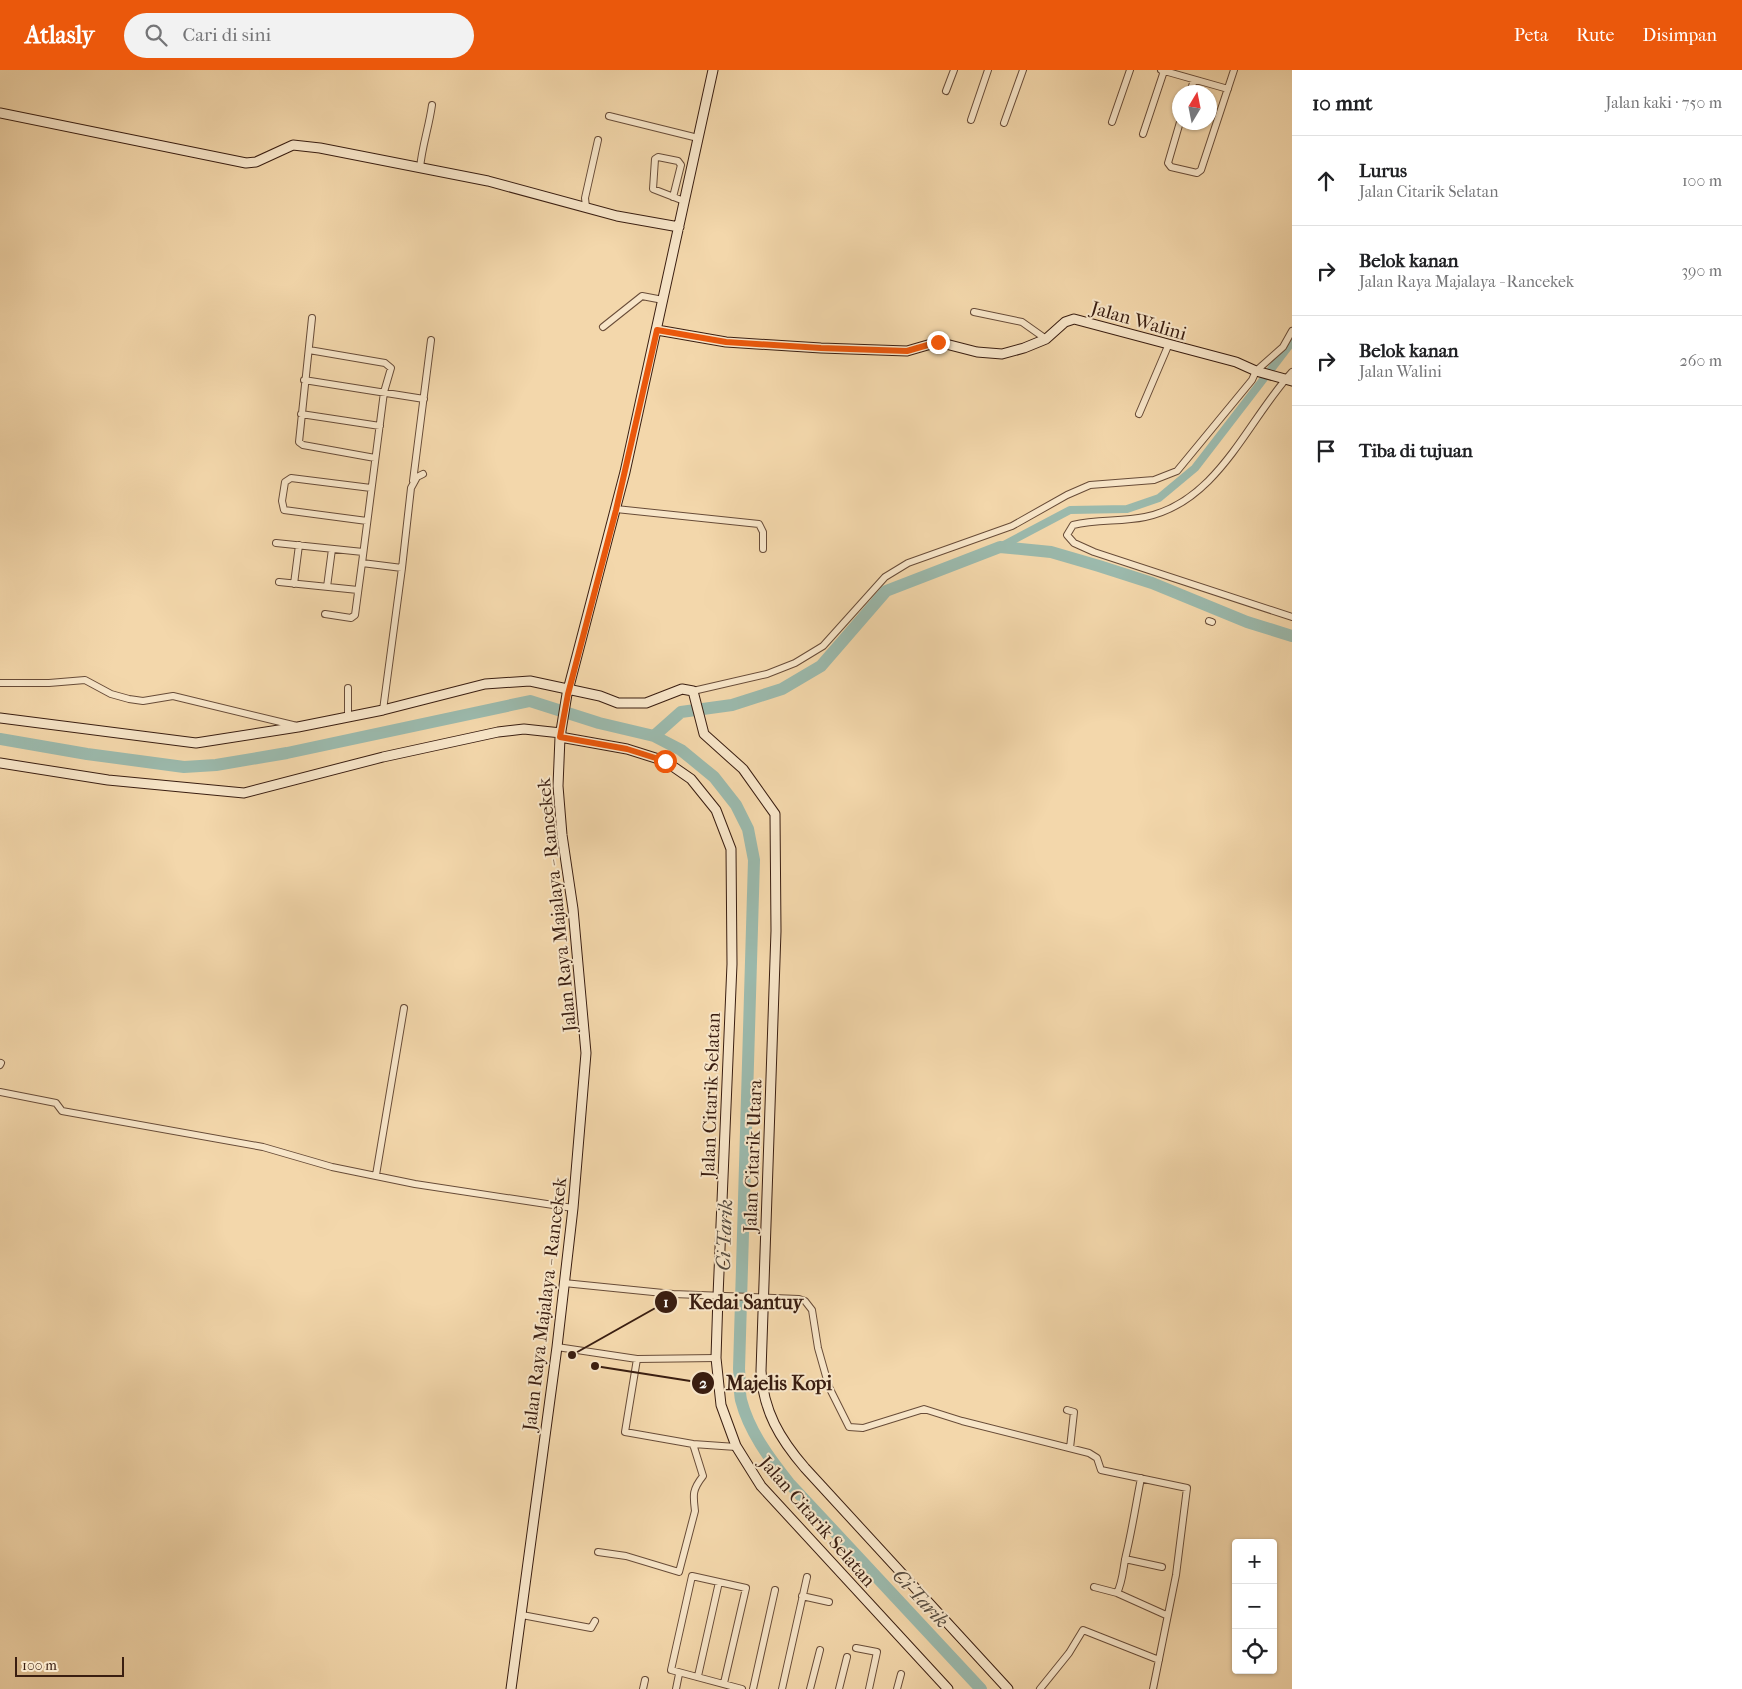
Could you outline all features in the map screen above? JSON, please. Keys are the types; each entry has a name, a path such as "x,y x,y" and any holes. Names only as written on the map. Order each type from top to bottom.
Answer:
{"street":[{"name":"Jalan Raya Majalaya - Rancekek","path":"512,1689 557,1347 573,1208 586,1052 573,909 562,835 558,786 560,735 568,691 616,510 713,70"},
{"path":"946,91 954,70"},
{"path":"972,120 988,70"},
{"path":"1004,124 1023,70"},
{"path":"1112,122 1130,70"},
{"path":"1143,134 1163,70 1228,89"},
{"path":"1217,122 1234,70"},
{"path":"1192,85 1194,80"},
{"path":"420,168 422,144 429,129 432,105"},
{"path":"0,112 246,163 256,162 293,145 317,147 494,182 636,220 679,227"},
{"path":"609,116 698,138"},
{"path":"1178,130 1168,163 1171,166 1197,173 1201,170 1214,130"},
{"path":"586,207 585,198 598,140"},
{"path":"673,197 681,165 678,161 658,157 655,159 652,187 655,191 684,201"},
{"path":"603,327 642,296 663,300"},
{"path":"974,312 1022,322 1046,338"},
{"path":"312,318 298,439 303,445 375,458"},
{"name":"Jalan Walini","path":"657,330 726,342 907,351 938,342 992,354 1011,352 1046,338 1065,322 1074,319 1168,346 1236,362 1257,372 1286,379"},
{"path":"0,718 186,742 298,727 383,710 485,684 530,681 618,703 646,704 682,689 694,692 767,674 795,663 823,646 885,577 908,563 1012,526 1067,495 1090,485 1154,480 1177,471 1257,372 1283,347 1292,330"},
{"path":"383,710 431,340"},
{"path":"1140,414 1168,346"},
{"path":"309,350 389,364 390,370 384,392 354,616 324,614"},
{"path":"1292,372 1222,466 1190,498 1177,506 1146,517 1073,525 1067,535 1074,543 1094,552 1292,617"},
{"path":"304,380 424,399"},
{"path":"301,414 380,426"},
{"path":"413,482 423,474"},
{"path":"367,521 284,510 282,501 285,482 291,478 371,488"},
{"path":"616,510 759,524 763,532 763,549"},
{"path":"276,543 363,552"},
{"path":"294,584 298,546"},
{"path":"327,587 332,549"},
{"path":"362,564 402,568"},
{"path":"279,582 358,590"},
{"path":"0,683 49,683 85,680 111,694 129,699 143,700 173,696 298,727"},
{"path":"348,688 348,717"},
{"name":"Jalan Citarik Utara","path":"694,692 704,734 743,769 775,814 776,931 762,1297 762,1390 773,1423 788,1447 1008,1689"},
{"name":"Jalan Citarik Selatan","path":"0,763 108,780 244,793 383,757 498,732 524,729 627,749 665,761 691,779 716,810 731,849 732,964 716,1358 721,1406 736,1447 761,1486 948,1689"},
{"path":"376,1176 404,1008"},
{"path":"0,1092 56,1103 62,1111 263,1147 332,1167 415,1184 573,1208"},
{"path":"564,1283 720,1296 799,1299 809,1305 812,1310 818,1348 829,1387 849,1427 862,1428 924,1409 962,1422 1089,1453 1096,1458 1101,1470 1183,1486 1188,1491 1176,1575 1166,1615 1153,1689"},
{"path":"557,1347 637,1359 716,1358"},
{"path":"637,1359 625,1432 693,1444 736,1447"},
{"path":"1068,1410 1074,1412 1070,1448"},
{"path":"598,1552 637,1558 679,1572 694,1511 692,1502 694,1493 698,1482 703,1476 693,1444"},
{"path":"1117,1593 1122,1582 1141,1478"},
{"path":"1125,1559 1162,1567"},
{"path":"724,1683 746,1588 692,1576 671,1670 679,1674 698,1676 710,1685 724,1683 742,1689"},
{"path":"782,1689 807,1577"},
{"path":"698,1676 719,1582"},
{"path":"1094,1587 1117,1593 1166,1615"},
{"path":"752,1689 775,1590"},
{"path":"802,1596 829,1602"},
{"path":"522,1614 591,1628 595,1621"},
{"path":"1040,1689 1069,1653 1083,1630 1159,1660"},
{"path":"856,1648 877,1652 869,1689"},
{"path":"810,1689 820,1650"},
{"path":"840,1689 847,1657"},
{"path":"676,1689 679,1674"},
{"path":"897,1689 900,1674"},
{"path":"644,1689 645,1680"}],"waterway":[{"path":"1000,547 1070,510 1127,509 1159,498 1195,468 1292,342"},
{"path":"654,736 681,712 732,705 782,689 821,666 886,591 1000,547 1051,552 1099,566 1152,583 1247,622 1292,636"},
{"name":"Ci Tarik","path":"0,739 87,754 184,767 216,765 287,753 530,701 599,723 654,736 681,750 714,777 736,805 748,829 754,860 739,1369 741,1400 754,1433 789,1483 981,1689"}],"place":[{"name":"Kedai Santuy","path":"572,1355"},
{"name":"Majelis Kopi","path":"595,1366"}],"route":[{"path":"665,761 627,749 560,737 568,694 616,510 657,330 726,342 821,348 907,351 932,342 938,342"}]}
